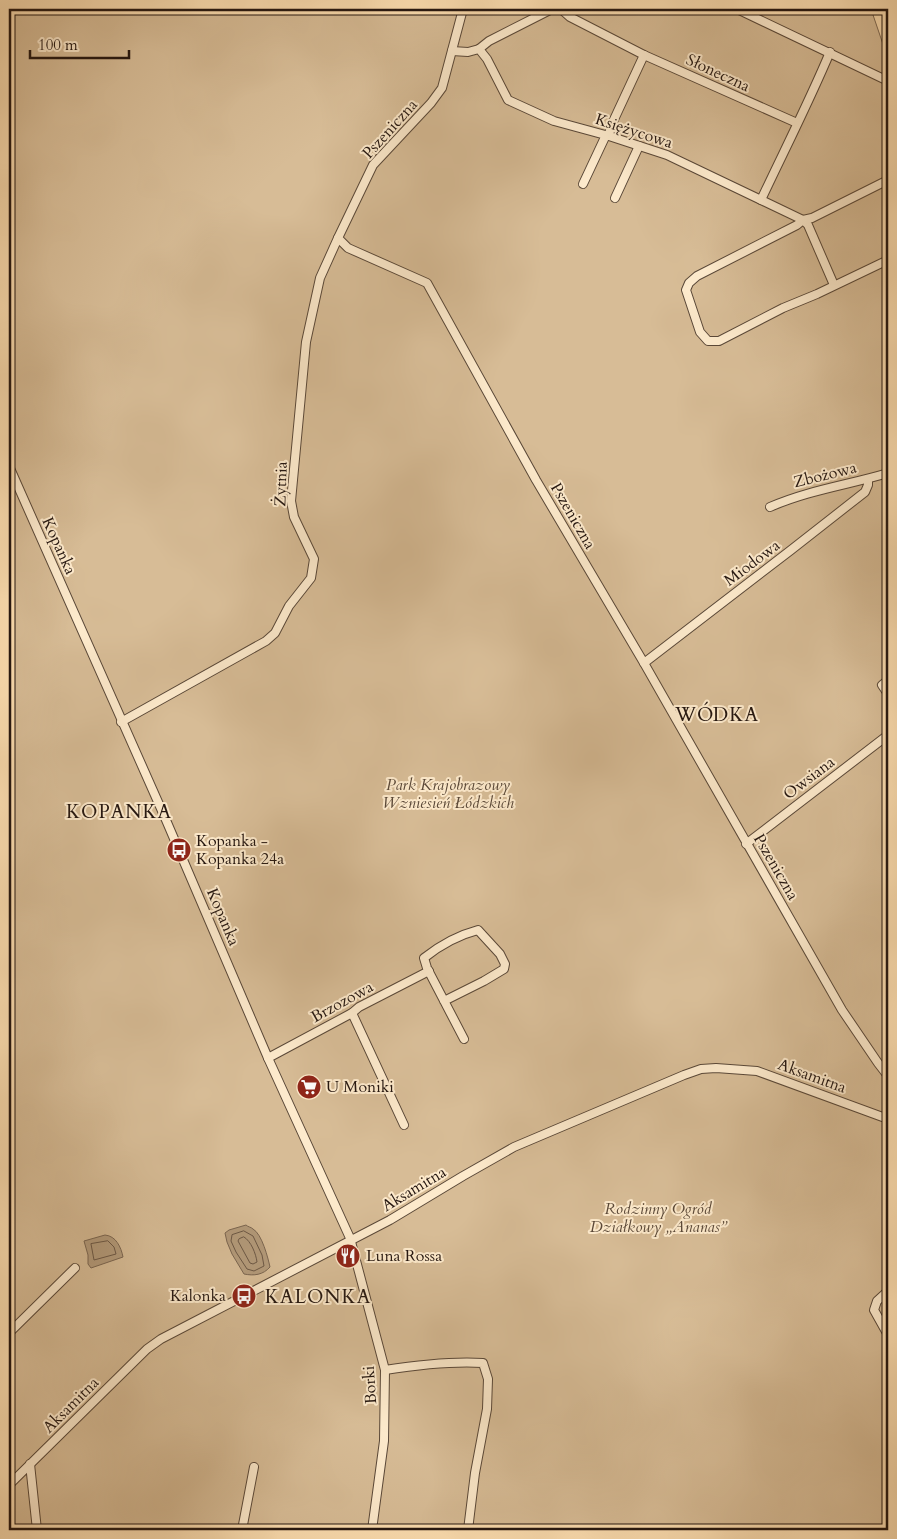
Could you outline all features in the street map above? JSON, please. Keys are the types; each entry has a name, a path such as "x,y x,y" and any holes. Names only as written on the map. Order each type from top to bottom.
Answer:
{"street":[{"name":"Pszeniczna","path":"463,9 442,88 431,103 373,165 338,238 348,248 427,283 536,480 644,663 847,1018 888,1076"},
{"path":"452,51 468,52 479,49 489,41 552,9"},
{"name":"Słoneczna","path":"561,9 570,17 644,55 797,123"},
{"path":"737,9 888,81"},
{"name":"Księżycowa","path":"479,49 488,59 508,100 554,121 608,135 667,155 803,220"},
{"path":"761,200 797,123 808,105 830,52"},
{"path":"583,184 608,135 644,55"},
{"path":"615,198 639,146"},
{"path":"888,180 812,218 803,220 797,225 697,276 688,283 686,290 700,332 708,341 719,341 783,308 888,260"},
{"path":"803,220 808,225 834,285"},
{"name":"Żytnia","path":"121,722 266,641 275,633 289,606 311,578 314,559 294,517 291,501 306,342 320,278 338,238"},
{"name":"Kopanka","path":"9,466 350,1241"},
{"name":"Zbożowa","path":"770,507 813,491 888,473"},
{"name":"Miodowa","path":"644,663 865,492 868,479"},
{"path":"888,680 882,685 888,694"},
{"name":"Owsiana","path":"746,844 888,735"},
{"path":"444,1000 504,970 505,964 500,954 478,930 438,948 424,958 429,971 464,1039"},
{"name":"Brzozowa","path":"268,1058 352,1013 359,1007 429,971"},
{"path":"352,1013 404,1125"},
{"name":"Aksamitna","path":"9,1485 150,1346 175,1331 407,1211 514,1147 689,1073 701,1069 716,1068 757,1071 888,1119"},
{"name":"Borki","path":"350,1241 385,1370 384,1441 372,1530"},
{"path":"9,1333 74,1268"},
{"path":"888,1292 877,1302 874,1310 888,1335"},
{"path":"385,1370 411,1366 469,1362 482,1363 488,1379 487,1409 475,1473 468,1530"},
{"path":"30,1464 38,1530"},
{"path":"242,1530 254,1467"}],"green space":[{"name":"Park Krajobrazowy Wzniesień Łódzkich","path":"9,9 871,9 888,59 888,1530 9,1530"}],"water":[{"path":"246,1225 252,1228 259,1236 270,1267 258,1274 244,1274 227,1242 225,1233"},
{"path":"105,1235 112,1237 117,1243 123,1257 91,1268 88,1264 88,1255 84,1241"}],"place":[{"name":"Kopanka - Kopanka 24a","path":"179,850"},
{"name":"U Moniki","path":"309,1087"},
{"name":"Luna Rossa","path":"348,1256"},
{"name":"Kalonka","path":"244,1296"}],"district":[{"name":"WÓDKA","path":"717,715"},
{"name":"KOPANKA","path":"119,812"},
{"name":"KALONKA","path":"318,1297"}],"park label":[{"name":"Rodzinny Ogród Działkowy „Ananas”","path":"658,1218"}]}
